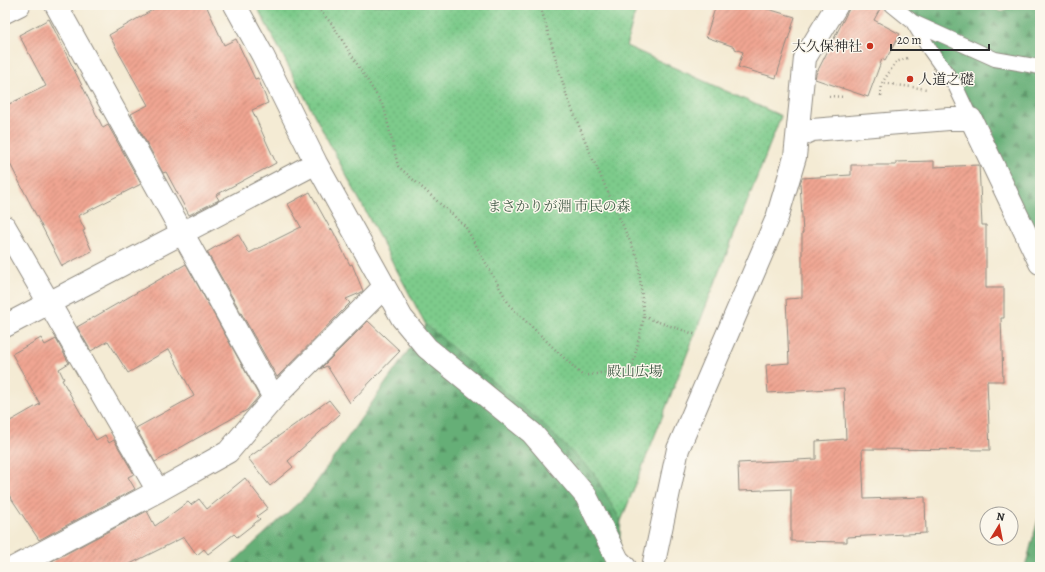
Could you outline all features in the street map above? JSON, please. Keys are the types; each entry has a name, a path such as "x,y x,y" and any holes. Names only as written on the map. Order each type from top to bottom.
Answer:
{"street":[{"path":"5,12 19,5"},
{"path":"56,5 274,398"},
{"path":"236,5 316,163 402,318 427,348 532,434 586,496 618,560 625,567"},
{"path":"653,567 678,449 777,218 795,157 796,136 806,58 837,5"},
{"path":"796,136 812,130 949,119 971,119 1040,263"},
{"path":"5,326 316,163"},
{"path":"5,227 158,491"},
{"path":"15,567 228,452 274,398 384,287"},
{"path":"5,562 8,567"}],"lane":[{"path":"892,5 913,22 995,59 1040,67"},
{"path":"913,22 930,50 955,85 971,119"}],"path":[{"path":"315,5 332,24 384,107 398,166 465,226 510,306 583,376 632,368 644,317 638,259 567,97 540,5"},
{"path":"882,83 896,62 930,50"},
{"path":"644,317 723,344"}],"green space":[{"name":"まさかりが淵 市民の森","path":"256,5 637,5 626,46 781,116 621,521 618,567 228,567 309,493 426,325"},
{"name":"まさかりが淵 市民の森","path":"256,5 637,5 626,46 781,116 621,521 593,472 540,422 426,325"},
{"path":"892,5 988,5 1001,12 1013,5 1040,5 1040,263 971,119 913,22"},
{"path":"1040,512 1040,567 1025,567"}],"building":[{"path":"161,5 206,5 224,45 236,39 255,79 258,78 268,103 252,110 276,163 216,195 219,200 189,215 166,172 163,173 131,114 148,105 109,35"},
{"path":"716,5 754,5 795,17 776,78 738,67 743,52 735,49 735,47 706,37"},
{"path":"851,5 882,5 874,20 900,34 885,61 882,59 868,97 815,79 816,74"},
{"path":"49,19 103,128 108,125 141,184 78,216 85,230 83,231 92,251 62,266 5,154 5,106 46,86 19,35"},
{"path":"934,161 934,167 979,165 982,225 986,225 986,288 1004,288 1004,318 1001,318 1003,381 987,381 990,450 862,449 864,499 925,497 926,533 847,537 847,542 791,541 791,489 739,491 738,463 816,459 816,441 846,439 844,388 768,393 766,365 789,363 786,299 802,298 803,233 800,183 802,178 851,175 851,165 896,165 896,162"},
{"path":"310,192 331,230 332,229 350,265 352,264 363,291 346,299 350,303 277,377 207,252 238,234 249,253 301,227 288,204"},
{"path":"186,264 259,396 247,410 155,462 136,428 194,396 169,349 128,373 108,341 91,351 77,327"},
{"path":"368,321 400,351 350,403 327,366 320,369"},
{"path":"41,338 45,345 56,339 69,363 59,369 64,379 62,380 96,440 105,435 109,443 114,440 134,474 128,477 135,489 39,540 5,489 5,424 40,404 12,354"},
{"path":"329,400 340,414 288,461 293,467 270,486 248,458"},
{"path":"245,478 268,508 257,516 260,519 237,537 234,534 208,554 204,549 197,555 184,537 124,567 56,567 52,561 147,511 155,526 188,502 191,505 199,499 207,509"}],"place":[{"name":"大久保神社","path":"870,46"},
{"name":"人道之礎","path":"910,79"}],"park label":[{"name":"殿山広場","path":"635,371"}]}
